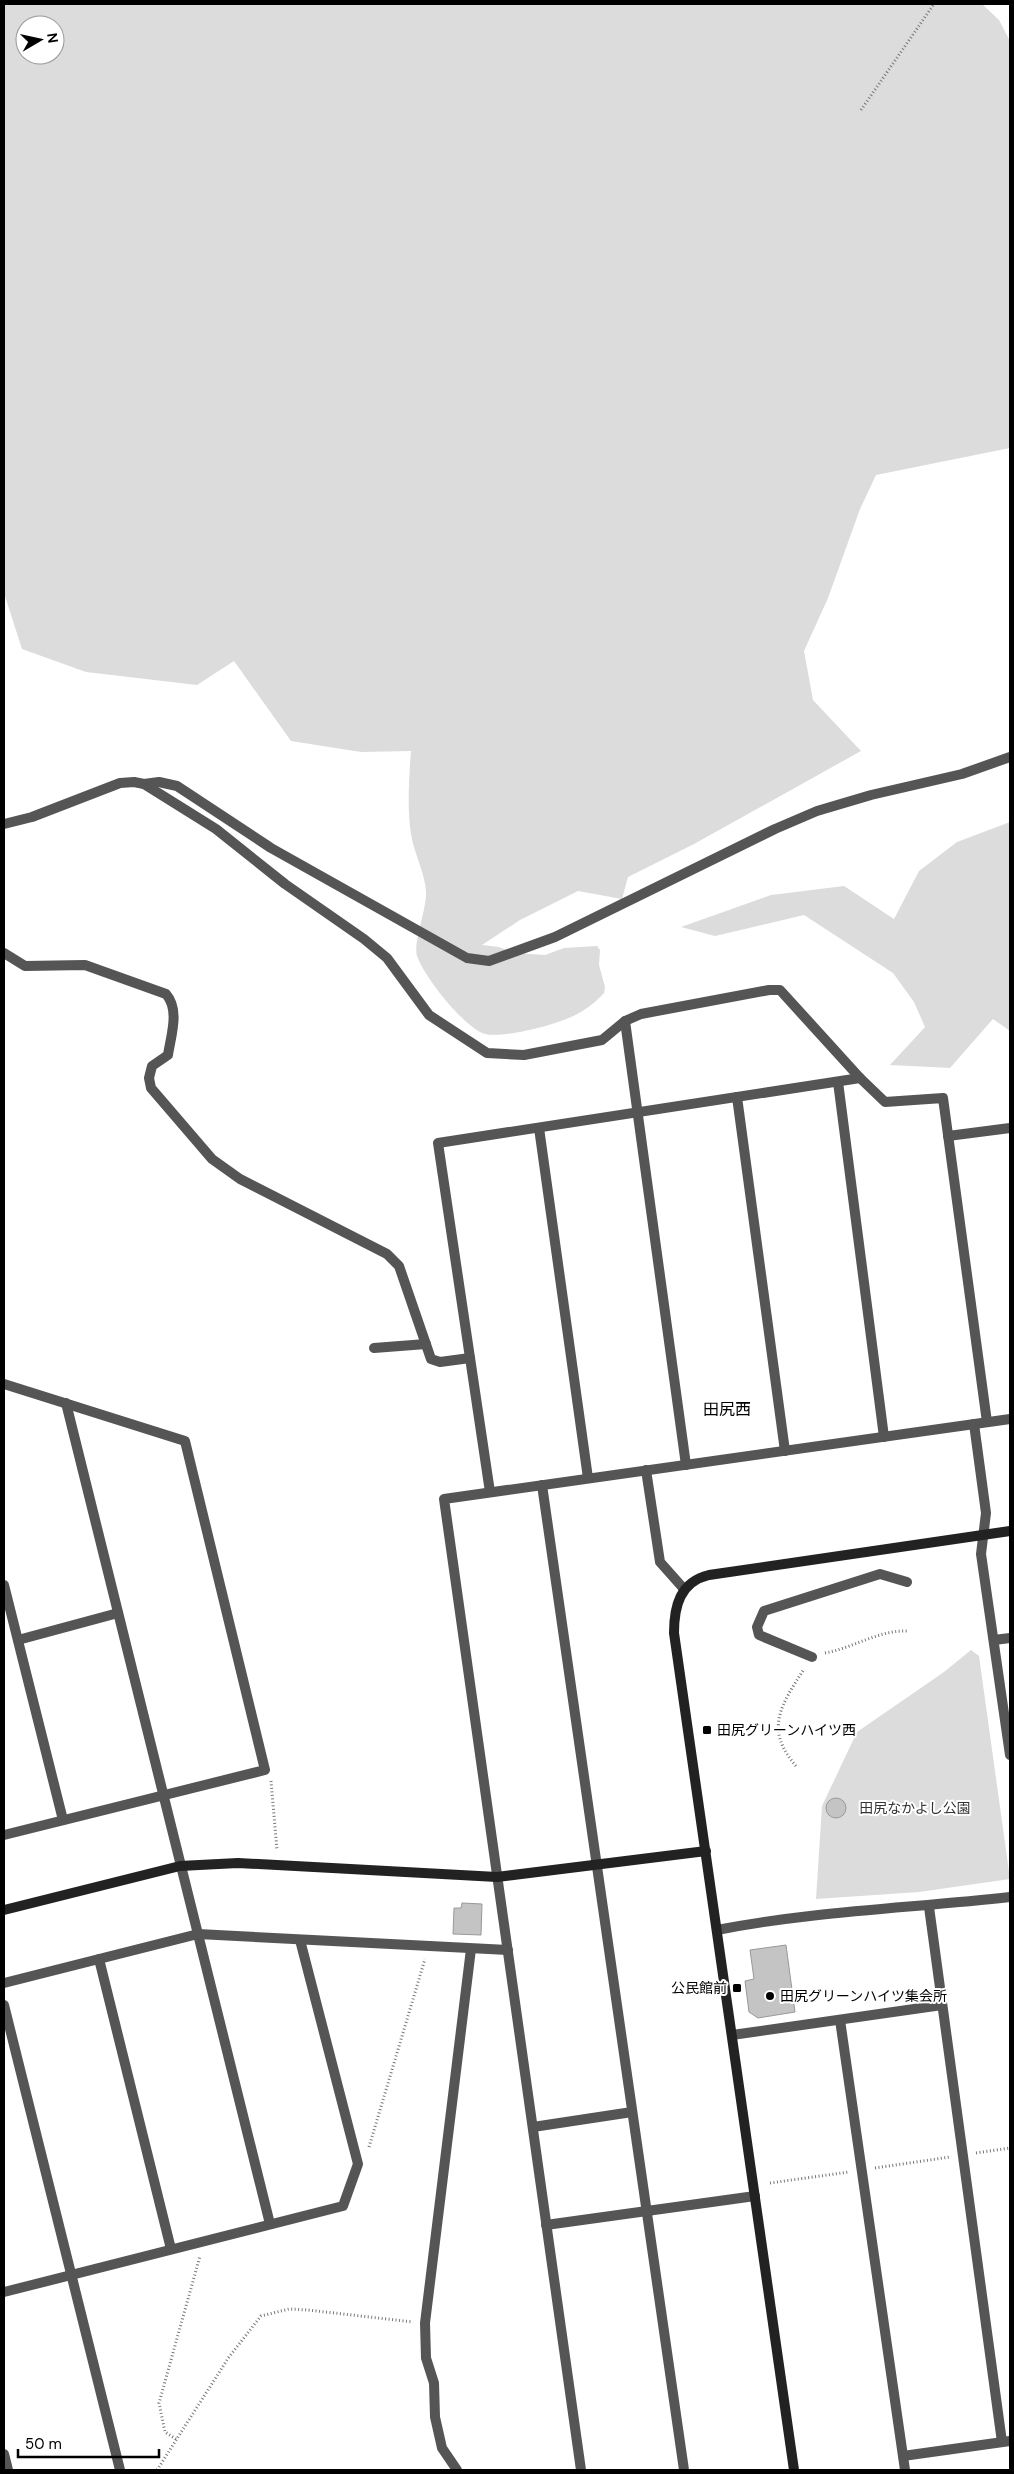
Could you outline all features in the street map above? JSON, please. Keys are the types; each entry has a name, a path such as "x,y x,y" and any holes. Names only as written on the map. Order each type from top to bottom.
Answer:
{"street":[{"path":"4,824 32,817 120,783 134,782 144,784 159,782 177,786 271,848 467,958 489,961 555,937 766,834 818,811 871,795 962,774 1010,757"},
{"path":"144,784 216,829 285,884 364,939 387,958 430,1015 487,1053 524,1055 602,1040 625,1021 641,1014 769,990 780,990 860,1078 885,1102 943,1098 987,1422"},
{"path":"4,953 25,966 85,965 166,994 172,1001 174,1009 168,1055 152,1066 149,1078 152,1088 212,1158 240,1179 387,1254 398,1266 431,1359 440,1362 470,1358"},
{"path":"625,1021 686,1464"},
{"path":"490,1492 438,1143 860,1078"},
{"path":"838,1082 884,1437"},
{"path":"737,1097 785,1450"},
{"path":"539,1128 588,1478"},
{"path":"948,1136 1010,1128"},
{"path":"374,1348 426,1344"},
{"path":"4,1384 184,1441 265,1770 4,1835"},
{"path":"66,1403 270,2224"},
{"path":"581,2470 444,1499 1010,1419"},
{"path":"974,1424 986,1513 981,1554 1010,1755"},
{"path":"646,1470 660,1562 684,1589"},
{"path":"542,1485 684,2470"},
{"path":"794,2470 674,1633 675,1608 684,1589 692,1582 709,1574 1010,1531"},
{"path":"812,1657 759,1634 756,1627 764,1611 879,1570 907,1582"},
{"path":"4,1585 63,1820"},
{"path":"18,1640 118,1614"},
{"path":"994,1640 1010,1638"},
{"path":"4,1910 180,1866 238,1863 497,1877 706,1851"},
{"path":"717,1930 832,1913 928,1907 1010,1897"},
{"path":"903,2456 1006,2442 962,2155 928,1907"},
{"path":"4,1983 198,1934 508,1950"},
{"path":"4,2292 343,2206 358,2164 300,1940"},
{"path":"457,2470 442,2448 435,2417 434,2384 426,2358 425,2323 471,1949"},
{"path":"99,1959 172,2249"},
{"path":"4,2005 120,2470"},
{"path":"732,2035 942,2005"},
{"path":"840,2020 905,2470"},
{"path":"533,2127 632,2112"},
{"path":"546,2225 755,2196"},
{"path":"4,2454 8,2470"}],"path":[{"path":"861,110 934,4"},
{"path":"796,1766 781,1744 779,1718 785,1699 812,1657 840,1650 889,1632 907,1631"},
{"path":"265,1770 271,1779 278,1850"},
{"path":"358,2164 366,2158 429,1947"},
{"path":"770,2183 1010,2148"},
{"path":"176,2439 165,2432 159,2402 204,2241"},
{"path":"157,2470 229,2357 261,2316 289,2309 425,2323"}],"green space":[{"path":"4,4 982,4 999,20 1010,41 1010,448 876,475 860,509 828,598 804,651 813,700 861,751 694,844 628,877 622,899 578,891 520,920 482,945 499,947 515,953 545,955 564,948 597,946 600,950 599,965 605,987 604,993 580,1013 526,1031 490,1035 482,1033 464,1020 428,976 421,965 416,950 426,892 424,878 412,841 410,824 411,751 361,752 291,741 234,661 197,685 86,672 22,649 4,593"},
{"path":"1010,822 1010,1031 993,1019 950,1068 890,1065 925,1027 914,1002 893,973 804,915 715,936 681,927 771,895 844,886 894,919 919,871 957,842"},
{"name":"田尻なかよし公園","path":"971,1650 979,1656 1010,1879 919,1892 816,1899 822,1806 857,1732 944,1672"}],"building":[{"path":"836,1798 843,1801 846,1808 843,1815 836,1818 829,1815 826,1808 829,1801"},
{"path":"462,1903 482,1904 481,1935 453,1934 454,1908 461,1908"},
{"name":"田尻グリーンハイツ集会所","path":"786,1945 795,2012 758,2018 749,2012 745,1981 754,1979 750,1950"}],"place":[{"name":"田尻グリーンハイツ西","path":"707,1730"},
{"name":"公民館前","path":"737,1988"},
{"name":"田尻グリーンハイツ集会所","path":"770,1996"}],"district":[{"name":"田尻西","path":"727,1409"}]}
